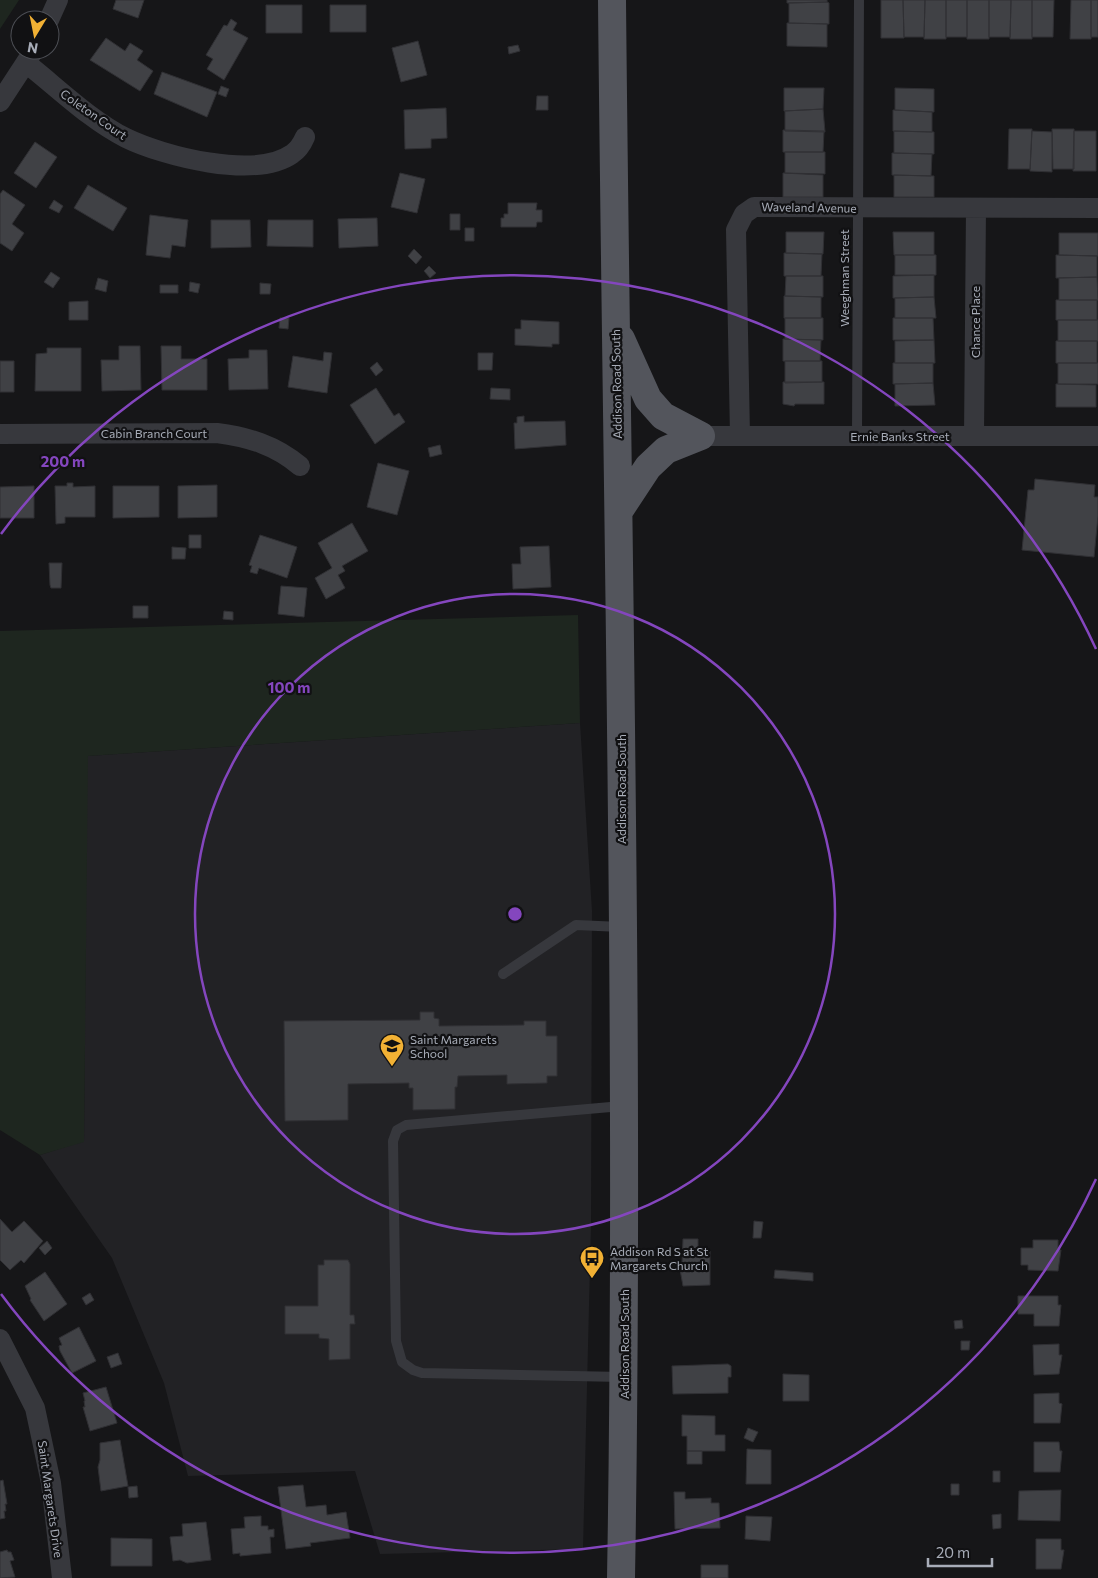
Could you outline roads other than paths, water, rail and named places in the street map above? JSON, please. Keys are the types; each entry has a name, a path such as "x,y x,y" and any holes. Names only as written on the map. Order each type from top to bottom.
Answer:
{"main road":[{"name":"Addison Road South","path":"612,0 624,1106 624,1377 621,1578"},
{"path":"616,325 648,399 663,416 701,436"},
{"path":"618,511 648,467 666,450 701,436"}],"street":[{"path":"0,102 27,60"},
{"name":"Coleton Court","path":"35,60 114,130 139,143 176,156 251,165 268,163 291,155 300,147 305,137"},
{"name":"Waveland Avenue","path":"740,435 736,230 744,214 754,207 1098,208"},
{"name":"Chance Place","path":"974,436 976,208"},
{"name":"Cabin Branch Court","path":"0,434 217,433 242,436 265,444 287,455 300,466"},
{"name":"Ernie Banks Street","path":"701,436 1098,436"},
{"name":"Saint Margarets Drive","path":"0,1338 36,1408 51,1483 62,1578"}],"lane":[{"name":"Weeghman Street","path":"857,436 859,0"},
{"path":"502,974 576,925 622,927"},
{"path":"624,1106 406,1125 397,1130 393,1141 393,1198 396,1341 402,1362 413,1370 422,1373 624,1377"}],"place":[{"name":"Saint Margarets School","path":"392,1067"},
{"name":"Addison Rd S at St Margarets Church","path":"592,1279"}]}
